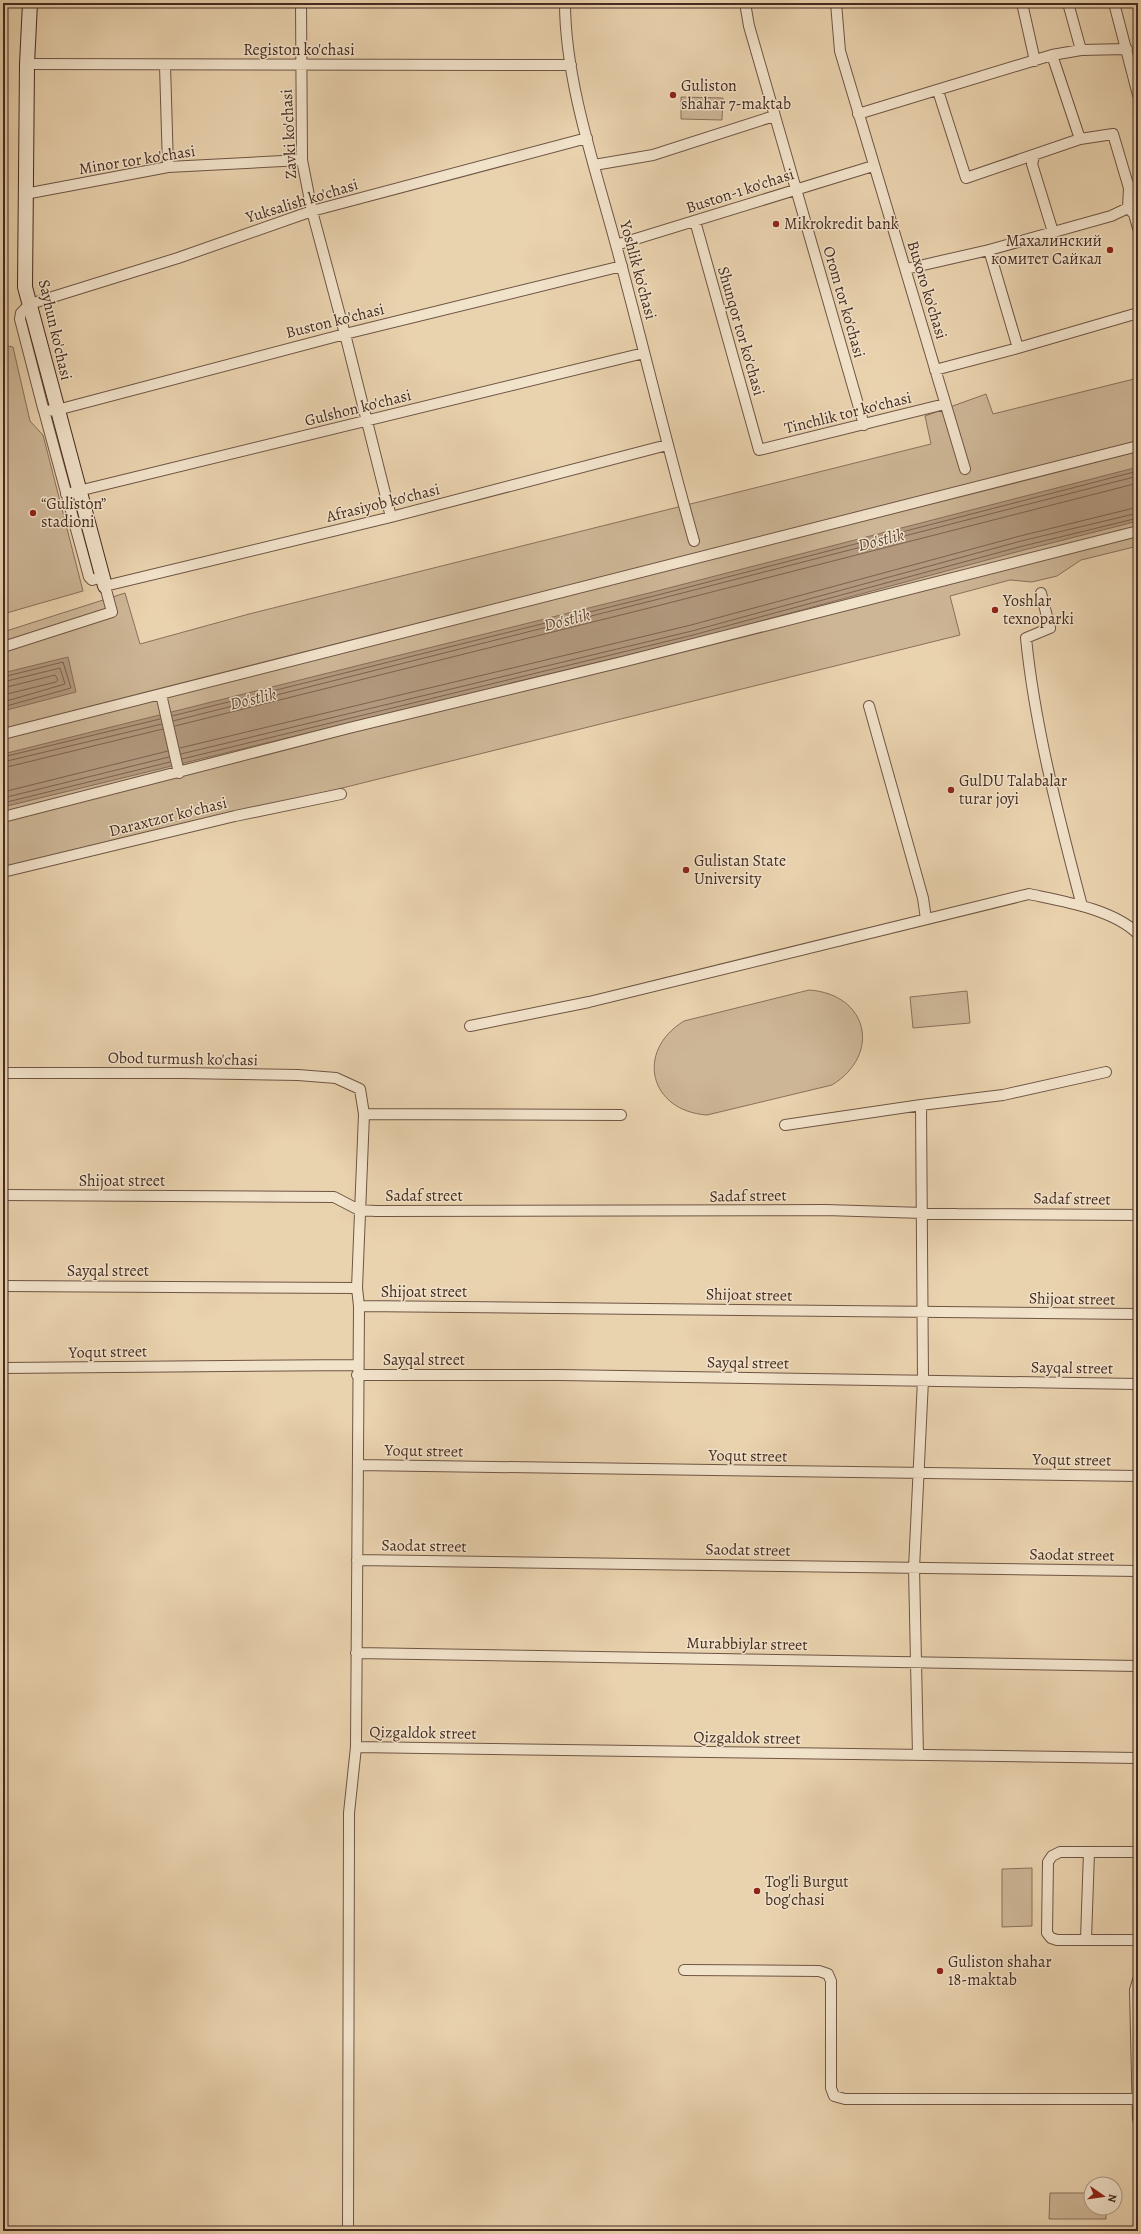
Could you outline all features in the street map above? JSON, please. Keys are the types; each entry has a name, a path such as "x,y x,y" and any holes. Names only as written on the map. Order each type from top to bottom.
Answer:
{"street":[{"name":"Sayhun ko'chasi","path":"30,3 26,64 25,287 30,304 50,410 73,492 104,582"},
{"name":"Zavki ko'chasi","path":"301,3 302,160 312,211 345,334 391,517"},
{"name":"Yoshlik ko'chasi","path":"565,3 565,25 571,65 587,138 622,266 667,445 694,542"},
{"name":"Orom tor ko'chasi","path":"745,3 749,26 774,116 864,425"},
{"name":"Buxoro ko'chasi","path":"836,3 840,51 873,166 906,269 965,469"},
{"path":"1022,3 1035,61"},
{"path":"1068,3 1081,50"},
{"path":"1114,3 1138,96"},
{"path":"858,114 938,91 1052,55 1081,50 1127,49"},
{"path":"1052,55 1080,139"},
{"name":"Registon ko'chasi","path":"26,64 301,66 571,65"},
{"path":"165,65 168,168"},
{"path":"906,269 988,250 1111,216 1128,208 1134,186 1113,134 1080,139 966,178 938,91"},
{"path":"594,165 653,155 774,116"},
{"name":"Yuksalish ko'chasi","path":"30,304 178,258 312,211 587,138"},
{"path":"1034,156 1032,164 1053,232"},
{"name":"Minor tor ko'chasi","path":"25,194 168,168 302,160"},
{"name":"Buston-1 ko'chasi","path":"616,245 873,166"},
{"path":"1128,208 1134,214 1138,228"},
{"name":"Shunqor tor ko'chasi","path":"695,221 759,450"},
{"path":"988,250 1018,348"},
{"name":"Buston ko'chasi","path":"50,410 345,334 622,266"},
{"path":"935,370 1018,348 1138,313"},
{"name":"Gulshon ko'chasi","path":"73,492 644,354"},
{"name":"Tinchlik tor ko'chasi","path":"759,450 945,404"},
{"name":"Afrasiyob ko'chasi","path":"104,582 391,517 667,445"},
{"path":"3,734 1138,446"},
{"path":"3,817 179,773 349,728 626,661 1138,531"},
{"path":"3,647 112,612 104,582"},
{"path":"1041,593 1050,628 1026,638 1029,664 1056,804 1082,906"},
{"path":"161,694 179,773"},
{"path":"869,706 923,898 926,919"},
{"name":"Daraxtzor ko'chasi","path":"3,872 235,816 341,794"},
{"path":"470,1026 589,1002 1029,894 1082,906 1115,919 1138,934"},
{"path":"785,1126 921,1105 1003,1095 1106,1072"},
{"name":"Obod turmush ko'chasi","path":"3,1073 182,1073 298,1075 336,1078 360,1089 364,1114"},
{"path":"918,1755 914,1568 923,1380 921,1105"},
{"path":"348,2231 349,1813 356,1747 358,1465 357,1370 359,1306 357,1288 358,1210 364,1114 621,1115"},
{"name":"Shijoat street","path":"3,1195 334,1197 358,1210"},
{"name":"Sadaf street","path":"358,1210 825,1210 922,1213 1138,1215"},
{"name":"Sayqal street","path":"3,1286 357,1288"},
{"name":"Shijoat street","path":"359,1306 1138,1314"},
{"name":"Yoqut street","path":"3,1368 357,1370"},
{"name":"Sayqal street","path":"357,1370 1138,1384"},
{"name":"Yoqut street","path":"358,1465 1138,1476"},
{"name":"Saodat street","path":"357,1560 1138,1571"},
{"name":"Murabbiylar street","path":"356,1653 1138,1666"},
{"name":"Qizgaldok street","path":"356,1747 1138,1758"},
{"path":"1138,1852 1060,1852 1052,1856 1048,1862 1047,1933 1051,1938 1057,1940 1138,1940"},
{"path":"1086,1939 1089,1852"},
{"path":"684,1970 819,1971 828,1974 831,1981 831,2088 834,2096 844,2099 1137,2099"},
{"path":"1138,1980 1135,1990 1138,2119"}],"shaded area":[{"path":"681,97 723,98 722,120 681,119"},
{"name":"“Guliston” stadioni","path":"3,345 13,347 30,421 43,435 83,591 3,614"},
{"path":"1138,378 1138,546 1081,560 1057,576 1032,582 1010,580 950,596 960,635 3,872 3,632 125,593 140,644 249,614 931,444 925,416 986,394 993,414"},
{"path":"809,990 829,994 845,1002 855,1014 861,1027 862,1042 858,1058 848,1072 832,1085 707,1115 687,1111 672,1103 661,1091 655,1078 654,1063 659,1048 669,1033 684,1021"},
{"path":"967,991 970,1023 913,1028 910,997"},
{"path":"1032,1868 1032,1926 1002,1927 1002,1869"},
{"path":"1050,2193 1083,2193 1083,2216 1106,2216 1106,2219 1049,2219"}],"water":[{"name":"Do'stlik","path":"1138,467 1138,521 1024,550 694,639 3,807 3,754 653,592"},
{"path":"68,657 76,692 3,711 3,673"}],"place":[{"name":"Guliston shahar 7-maktab","path":"673,95"},
{"name":"Mikrokredit bank","path":"776,224"},
{"name":"Махалинский комитет Сайкал","path":"1110,250"},
{"name":"“Guliston” stadioni","path":"33,513"},
{"name":"Yoshlar texnoparki","path":"995,610"},
{"name":"GulDU Talabalar turar joyi","path":"951,790"},
{"name":"Gulistan State University","path":"686,870"},
{"name":"Tog'li Burgut bog'chasi","path":"757,1891"},
{"name":"Guliston shahar 18-maktab","path":"940,1971"}]}
